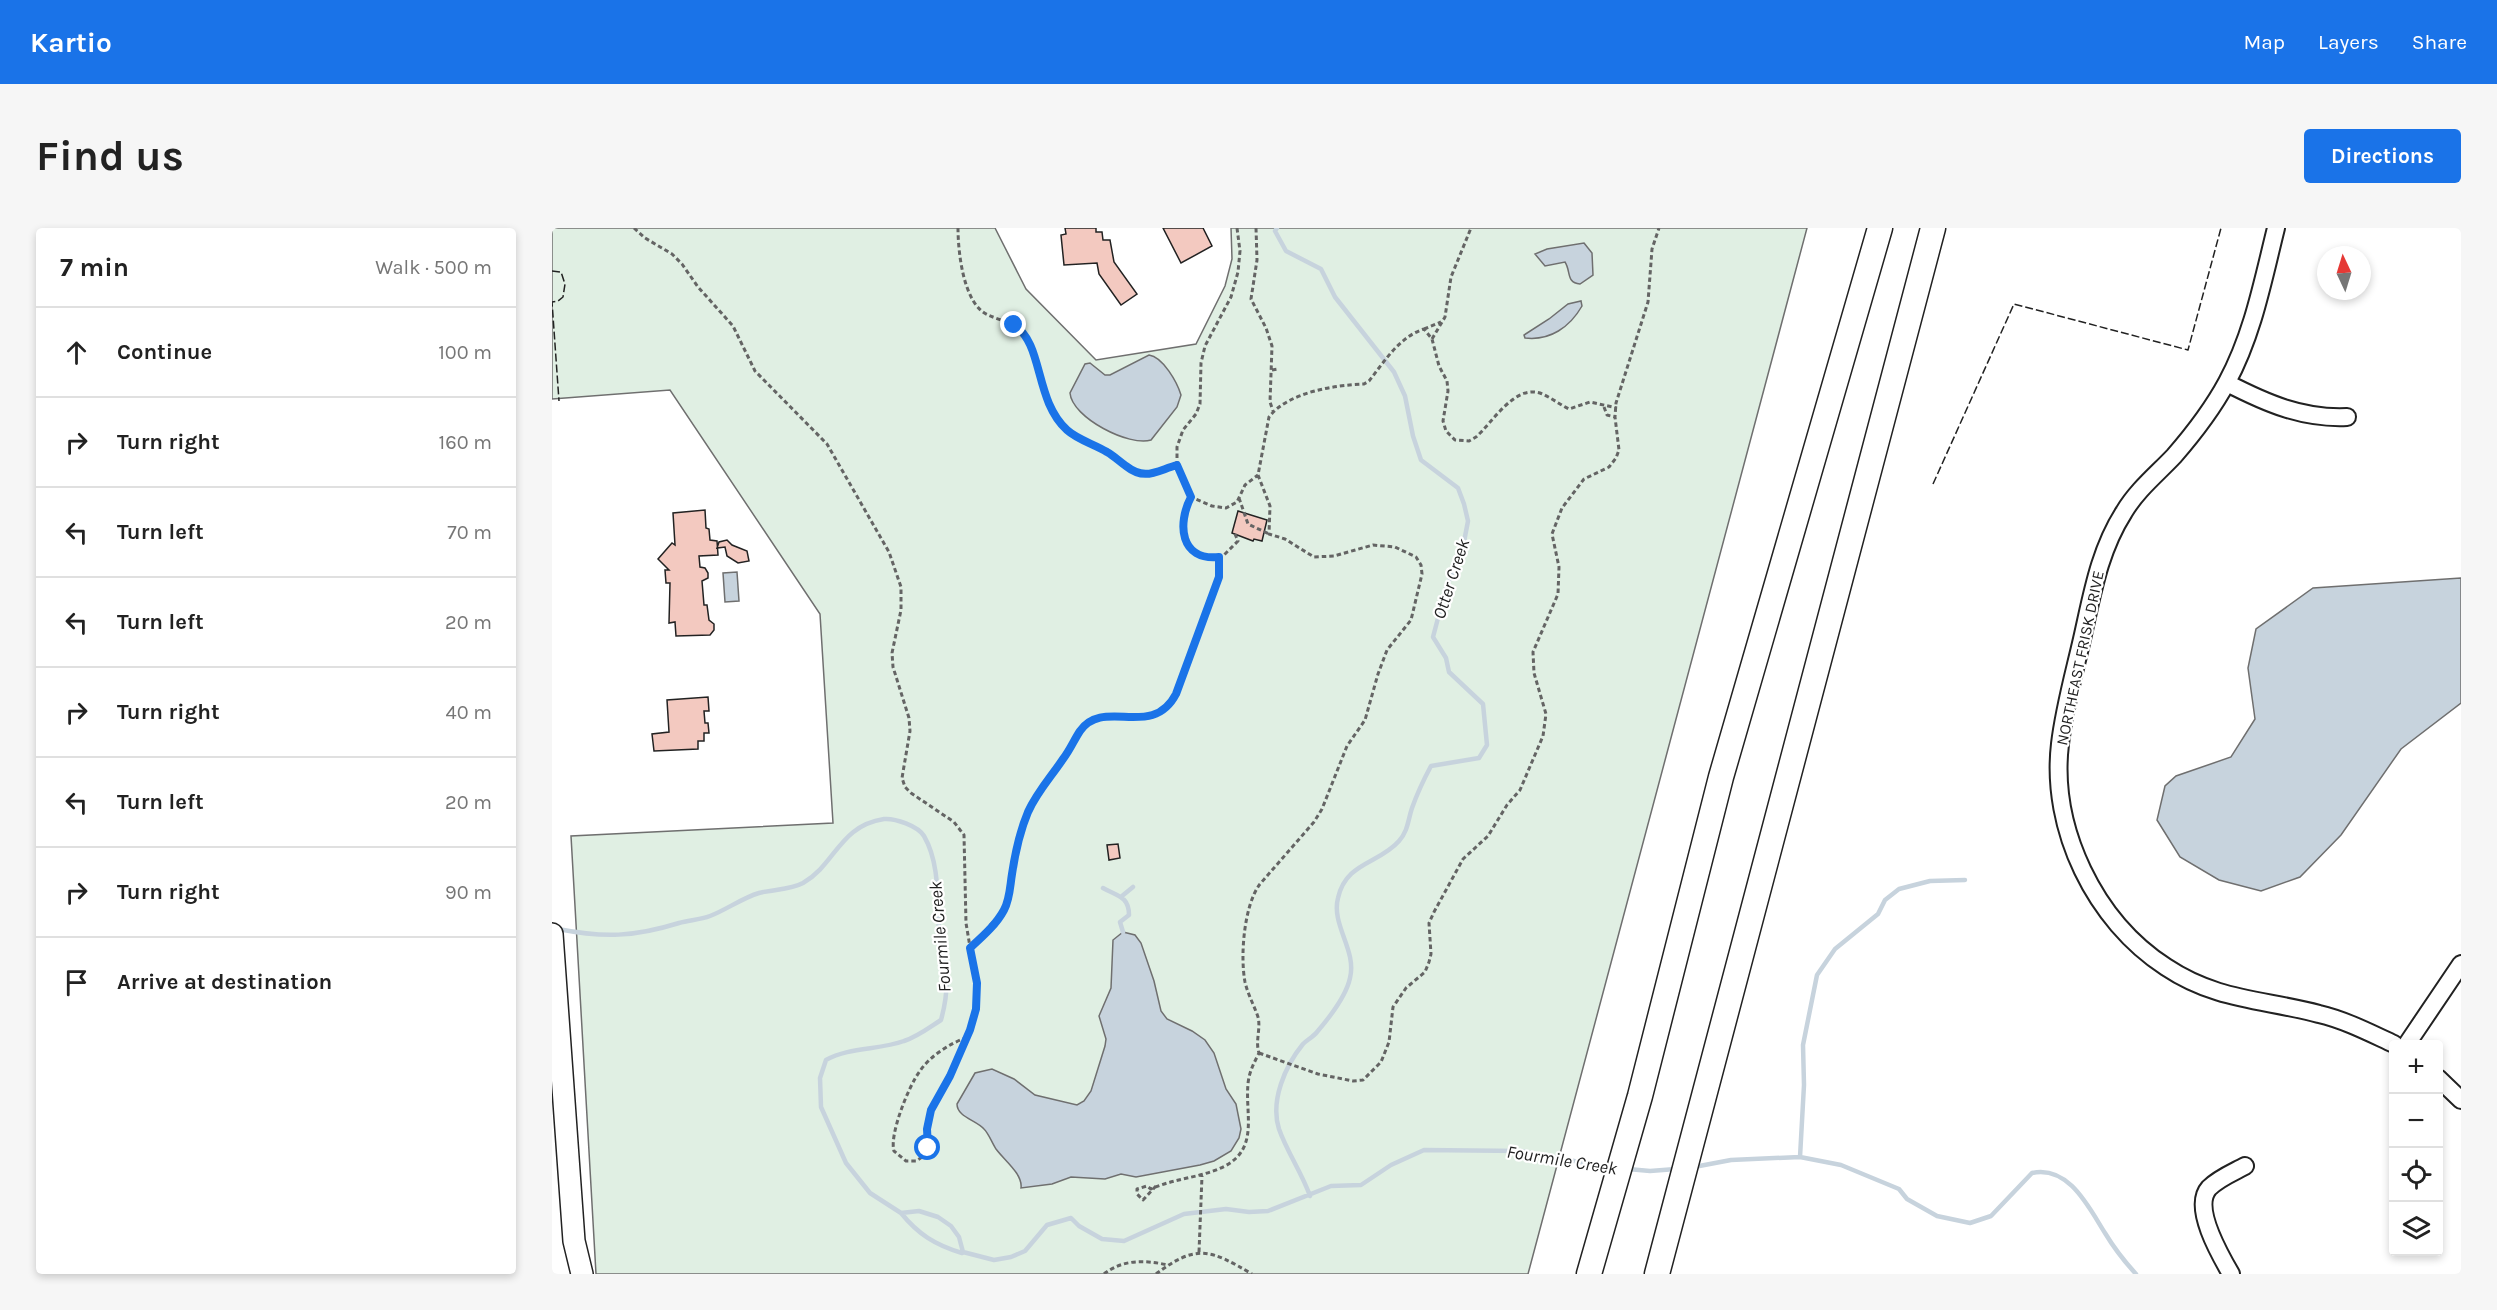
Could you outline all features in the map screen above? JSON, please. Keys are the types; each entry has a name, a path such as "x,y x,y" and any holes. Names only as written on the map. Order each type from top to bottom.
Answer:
{"highway":[{"path":"1589,1274 1640,1096 1721,777 1881,228"},
{"path":"1657,1274 1933,228"}],"main road":[{"path":"552,934 574,1241 582,1274"},
{"path":"568,1274 574,1241"}],"street":[{"name":"NORTHEAST FRISK DRIVE","path":"2276,228 2249,330 2227,383 2190,438 2134,497 2124,511 2104,551 2078,657 2060,746 2059,774 2066,823 2088,880 2122,930 2164,966 2210,991 2232,998 2321,1014 2389,1042"},
{"path":"2227,383 2285,410 2320,417 2347,417"},
{"path":"2410,1040 2461,964"},
{"path":"2443,1082 2461,1100"},
{"path":"2231,1274 2216,1249 2203,1205 2209,1188 2245,1166"}],"path":[{"path":"634,228 645,238 672,254 682,264 698,287 733,326 755,371 827,444 890,552 898,575 902,599 892,653 893,667 909,718 910,730 902,778 905,787 911,793 954,822 964,835 965,916 978,995 973,1022 950,1076 931,1110 927,1129 927,1154 916,1161 906,1161 894,1151 893,1135 914,1080 928,1062 948,1047 966,1038"},
{"path":"958,228 961,267 977,307 984,314 1014,325 1026,336 1046,400 1067,431 1115,456 1138,474 1177,465"},
{"path":"1235,534 1238,541 1219,557 1207,558 1198,555 1190,548 1185,539 1184,521 1191,497 1177,465 1179,437 1200,404 1201,363 1205,346 1231,297 1238,272 1240,251 1237,228"},
{"path":"1256,228 1257,260 1251,299 1270,340 1271,408 1273,411"},
{"path":"1432,339 1445,316 1451,277 1471,228"},
{"path":"1259,1053 1341,1080 1363,1080 1382,1062 1389,1042 1393,1007 1406,988 1425,972 1430,962 1429,922 1434,912 1463,859 1488,836 1503,810 1525,783 1546,725 1544,704 1532,663 1533,652 1554,607 1560,581 1552,534 1562,508 1584,479 1609,467 1619,450 1614,417 1616,404 1648,302 1652,249 1659,228"},
{"path":"1269,534 1270,506 1258,475 1269,417 1273,411 1301,396 1332,386 1364,384 1410,335 1442,321"},
{"path":"1424,329 1432,339 1439,366 1447,381 1448,391 1443,421 1446,431 1455,440 1469,441 1522,394 1537,392 1569,409 1590,402 1604,407 1617,408"},
{"path":"1272,370 1278,369"},
{"path":"1604,407 1607,415 1614,417"},
{"path":"1191,497 1219,508 1231,506 1239,498 1245,485 1258,475"},
{"path":"1156,1186 1143,1200 1137,1194 1137,1189 1141,1187 1147,1186 1151,1189 1156,1186 1202,1176 1226,1166 1243,1151 1249,1125 1248,1082 1251,1068 1259,1053 1258,1018 1248,993 1244,968 1249,905 1252,894 1314,822 1322,809 1347,746 1365,720 1387,650 1411,620 1422,574 1421,565 1416,557 1395,547 1373,545 1334,556 1314,557 1285,539 1248,524 1239,498"},
{"path":"970,948 1003,911 1011,887 1016,851 1028,812 1040,789 1064,758 1081,730 1088,723 1106,716 1128,718 1154,715 1164,711 1173,700 1192,645 1213,596 1219,577 1219,557"},
{"path":"1199,1252 1202,1176"},
{"path":"1156,1274 1168,1265 1199,1252 1213,1253 1252,1274"},
{"path":"1104,1274 1114,1267 1131,1262 1168,1265"}],"green space":[{"path":"552,228 995,228 1026,289 1096,360 1196,344 1225,286 1232,259 1231,228 1807,228 1528,1274 596,1274 571,836 833,823 820,614 670,390 552,399"}],"shaded area":[{"path":"1584,243 1592,253 1593,275 1580,284 1571,279 1565,262 1545,266 1535,254 1547,249"},
{"path":"1581,301 1582,306 1577,314 1558,331 1543,337 1525,338 1524,335 1568,304"},
{"path":"1149,355 1164,365 1173,377 1181,395 1177,407 1151,440 1130,439 1103,429 1081,412 1073,402 1070,393 1085,364 1090,363 1105,375 1110,375"},
{"path":"737,572 739,601 725,602 723,573"},
{"path":"2461,578 2461,703 2401,749 2341,835 2300,877 2261,891 2219,880 2180,857 2157,820 2165,786 2176,776 2231,757 2255,719 2248,668 2256,629 2313,588"},
{"path":"1123,932 1135,935 1141,943 1161,1011 1167,1019 1205,1040 1214,1053 1226,1089 1236,1104 1241,1129 1239,1138 1231,1151 1214,1161 1200,1165 1136,1177 1121,1174 1105,1179 1071,1177 1052,1184 1021,1188 1016,1172 996,1149 986,1131 960,1112 957,1104 975,1073 992,1069 1014,1079 1035,1095 1077,1105 1084,1101 1091,1091 1105,1046 1106,1039 1099,1016 1111,988 1113,940"}],"building":[{"path":"1065,228 1096,228 1096,232 1102,232 1103,240 1110,240 1114,262 1137,294 1121,305 1099,274 1097,263 1064,265 1061,235 1066,234"},
{"path":"1163,228 1203,228 1212,246 1181,263"},
{"path":"705,510 706,528 709,529 710,540 717,541 718,555 699,556 700,567 705,568 708,573 708,578 702,581 704,605 707,605 709,620 714,624 714,630 710,635 676,636 675,622 669,623 670,583 666,583 665,570 669,570 658,559 672,543 675,545 673,513"},
{"path":"1238,511 1267,520 1262,541 1254,539 1253,541 1232,533"},
{"path":"727,540 732,545 747,551 749,561 738,563 727,556 725,547 717,548 719,542"},
{"path":"708,697 709,711 704,711 709,733 704,733 704,741 698,741 698,749 654,751 652,734 669,732 667,700"},
{"path":"1118,844 1120,858 1109,860 1107,845"}],"waterway":[{"name":"Otter Creek","path":"1277,228 1275,231 1286,251 1321,269 1335,297 1394,372 1405,396 1413,436 1421,460 1458,488 1468,521 1463,547 1446,588 1433,637 1446,658 1449,672 1483,704 1487,745 1479,758 1431,766 1416,797 1402,837 1391,849 1356,870 1342,886 1337,908 1350,957 1348,985 1332,1014 1303,1044 1290,1063 1281,1084 1276,1107 1279,1129 1310,1196"},
{"name":"Fourmile Creek","path":"558,929 590,934 619,935 663,928 706,917 753,895 803,883 823,866 847,837 869,823 889,819 906,823 921,832 934,861 940,943 947,973 941,1020 904,1041 844,1053 826,1060 820,1078 821,1107 846,1163 870,1193 901,1213 919,1211 938,1217 951,1226 959,1237 963,1252 994,1260 1011,1257 1025,1251 1047,1225 1071,1218 1079,1226 1102,1239 1124,1241 1184,1214 1226,1209 1249,1212 1268,1211 1331,1186 1361,1185 1391,1165 1424,1150 1521,1151 1611,1168"},
{"path":"1800,1157 1804,1085 1803,1045 1817,975 1835,949 1878,914 1885,900 1899,889 1930,881 1965,880"},
{"path":"1122,896 1133,887"},
{"path":"1103,888 1121,897 1127,904 1129,915 1120,922 1123,932"},
{"name":"Fourmile Creek","path":"1694,1167 1731,1160 1800,1157 1841,1165 1899,1189 1907,1199 1937,1216 1970,1223 1991,1216 2032,1173 2045,1172 2057,1175 2067,1182 2085,1201 2116,1249 2136,1274"},
{"name":"Fourmile Creek","path":"1628,1169 1650,1171 1676,1169"},
{"path":"901,1213 928,1238 962,1253"}],"fence":[{"path":"1933,484 2014,304 2188,350 2221,228"},
{"path":"552,271 561,272 565,284 563,297 552,302 559,401"}],"route":[{"path":"928,1148 927,1129 931,1110 950,1076 970,1030 976,1009 977,983 970,948 992,926 1007,904 1021,832 1034,800 1088,723 1106,716 1145,717 1160,713 1168,707 1176,694 1192,645 1219,577 1219,557 1207,558 1198,555 1193,552 1185,539 1184,521 1191,497 1177,465 1155,472 1138,474 1115,456 1067,431 1046,400 1032,347 1026,336 1014,325"}]}
